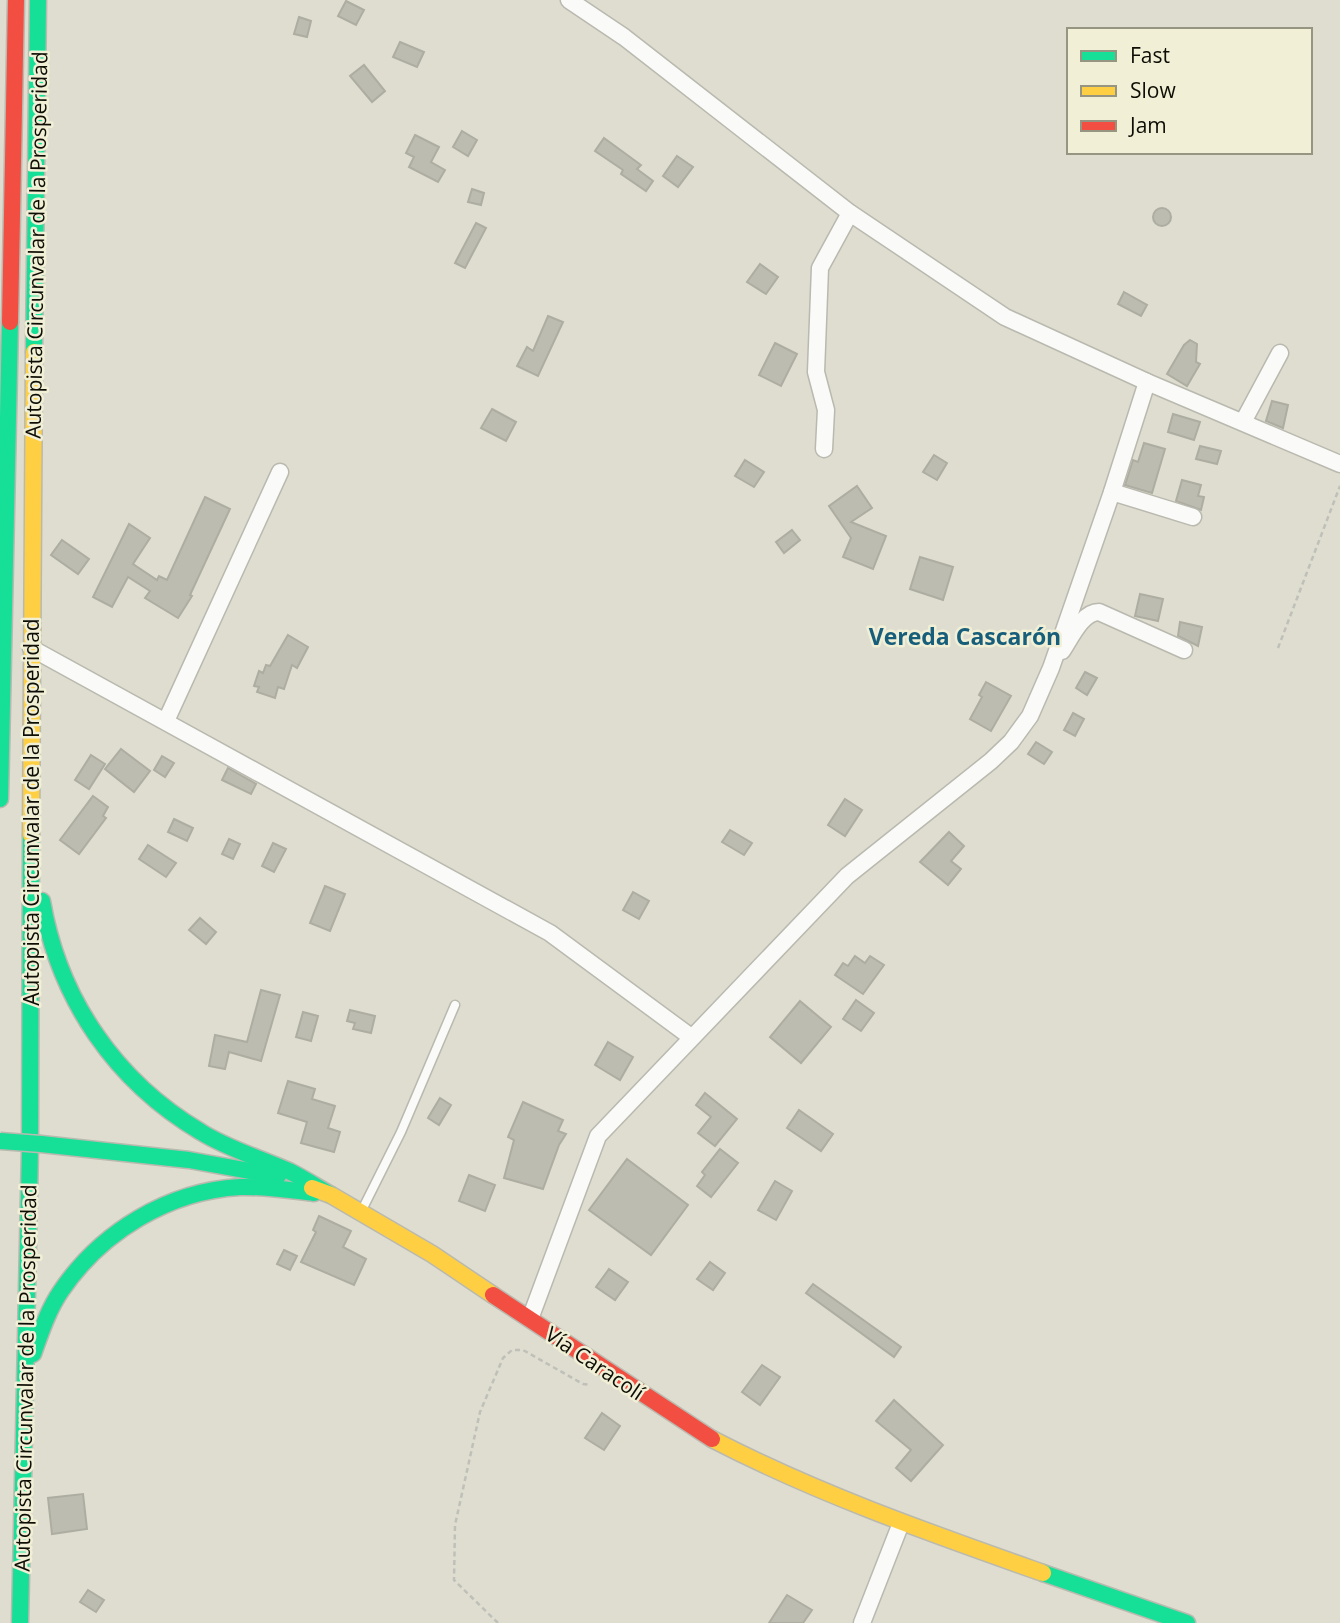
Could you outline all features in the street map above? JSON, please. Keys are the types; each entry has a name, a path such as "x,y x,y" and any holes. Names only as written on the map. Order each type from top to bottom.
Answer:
{"main road":[{"name":"Autopista Circunvalar de la Prosperidad","path":"0,799 16,0"},
{"name":"Autopista Circunvalar de la Prosperidad","path":"20,1623 30,1148 30,743 38,0"},
{"path":"30,743 43,906 51,944 66,984 83,1017 132,1080 164,1108 201,1132 289,1172 331,1195"},
{"name":"Vía Caracolí","path":"0,1141 140,1153 237,1166 331,1195 432,1254 700,1433 756,1462 901,1523 1187,1623"},
{"path":"25,1416 33,1352 56,1300 81,1264 106,1240 133,1220 163,1205 195,1194 228,1188 262,1186 331,1195"}],"street":[{"path":"569,0 624,37 850,213 1005,317 1147,382 1340,464"},
{"path":"824,449 826,410 816,372 820,268 850,213"},
{"path":"1243,422 1280,353"},
{"path":"530,1319 598,1136 847,876 990,761 1011,742 1030,716 1051,668 1147,382"},
{"path":"166,721 280,472"},
{"path":"1112,492 1193,517"},
{"path":"1051,668 1074,636 1084,616 1090,612 1099,612 1184,650"},
{"path":"31,648 550,933 691,1037"},
{"path":"862,1623 901,1523"}],"lane":[{"path":"361,1213 401,1132 455,1004"}],"path":[{"path":"1278,648 1340,486"},
{"path":"498,1623 454,1580 455,1525 480,1412 503,1358 512,1350 523,1350 583,1384 595,1385 604,1381 610,1373"}],"building":[{"path":"346,1 364,10 356,25 338,16"},
{"path":"299,17 311,21 307,37 294,34"},
{"path":"400,42 424,52 417,67 393,57"},
{"path":"364,65 385,91 372,102 350,76"},
{"path":"462,131 477,140 468,156 453,147"},
{"path":"415,135 439,147 431,162 445,170 438,182 409,167 414,157 406,153"},
{"path":"604,138 641,165 637,169 653,181 646,191 621,174 623,170 595,151"},
{"path":"677,156 693,167 678,187 663,176"},
{"path":"472,189 484,193 481,205 468,202"},
{"path":"1158,208 1166,208 1171,217 1169,224 1158,226 1153,221 1153,213"},
{"path":"476,223 486,228 465,268 455,263"},
{"path":"760,264 778,277 766,294 747,282"},
{"path":"1124,292 1147,305 1141,316 1118,304"},
{"path":"548,316 563,322 538,376 517,366 527,347 533,351"},
{"path":"1190,340 1197,344 1196,362 1200,364 1187,386 1167,374 1184,345"},
{"path":"775,343 797,354 781,386 759,375"},
{"path":"1272,401 1288,405 1283,428 1266,421"},
{"path":"492,409 516,422 506,441 481,428"},
{"path":"1173,414 1200,422 1194,440 1168,432"},
{"path":"1144,443 1165,449 1152,493 1125,485 1133,460 1138,462"},
{"path":"1200,446 1221,451 1217,464 1196,459"},
{"path":"934,455 947,463 937,480 923,472"},
{"path":"745,460 764,472 754,487 735,476"},
{"path":"1182,480 1201,485 1198,496 1204,497 1201,510 1176,501"},
{"path":"857,486 872,508 851,522 886,536 873,569 843,557 851,538 829,506"},
{"path":"205,497 230,509 190,595 192,596 178,618 145,598 150,591 128,577 112,607 93,597 129,524 150,538 133,564 157,580 159,576 167,580"},
{"path":"792,530 800,540 784,553 776,542"},
{"path":"62,540 89,559 78,574 51,555"},
{"path":"920,557 953,567 943,600 910,589"},
{"path":"1140,594 1163,599 1158,621 1135,616"},
{"path":"1180,622 1202,627 1198,646 1178,636"},
{"path":"288,635 308,647 297,668 292,665 284,689 278,687 275,698 257,692 259,687 254,686 259,671 263,673 266,665 270,666"},
{"path":"1085,672 1097,678 1087,695 1076,688"},
{"path":"986,682 1011,696 991,731 970,719 982,697 979,695"},
{"path":"1073,713 1084,719 1075,736 1064,730"},
{"path":"1036,742 1052,752 1044,764 1028,754"},
{"path":"121,749 150,771 134,792 105,769"},
{"path":"91,755 105,764 89,789 75,780"},
{"path":"162,756 174,763 165,777 154,770"},
{"path":"228,768 256,784 251,794 222,780"},
{"path":"93,796 108,807 103,816 106,818 79,854 60,840"},
{"path":"845,799 862,810 845,836 828,825"},
{"path":"174,819 193,828 187,841 168,832"},
{"path":"730,830 752,843 744,855 722,842"},
{"path":"949,832 964,846 951,861 961,869 948,885 920,862"},
{"path":"229,839 240,844 233,859 222,854"},
{"path":"273,843 286,849 274,872 262,866"},
{"path":"148,845 176,863 166,877 139,859"},
{"path":"325,886 345,894 330,931 310,923"},
{"path":"633,892 649,901 639,919 623,910"},
{"path":"200,918 216,932 206,944 189,930"},
{"path":"855,956 865,963 870,956 884,965 863,994 835,975 843,963 848,966"},
{"path":"261,990 280,995 261,1061 229,1052 225,1069 209,1066 215,1035 247,1042"},
{"path":"856,1000 874,1013 861,1031 843,1019"},
{"path":"800,1001 831,1027 801,1063 770,1037"},
{"path":"350,1010 375,1016 371,1033 353,1029 355,1023 347,1021"},
{"path":"303,1012 318,1016 311,1041 296,1037"},
{"path":"608,1042 633,1057 620,1080 595,1065"},
{"path":"288,1081 315,1089 312,1099 335,1106 328,1128 340,1132 334,1152 301,1143 307,1122 278,1113"},
{"path":"705,1093 737,1119 715,1146 698,1133 711,1117 696,1105"},
{"path":"440,1098 451,1105 439,1125 428,1118"},
{"path":"523,1102 563,1120 558,1131 566,1134 559,1145 543,1189 504,1178 514,1140 508,1137"},
{"path":"799,1110 833,1134 821,1151 787,1128"},
{"path":"720,1149 738,1163 711,1197 697,1186 705,1175 702,1172"},
{"path":"627,1159 688,1205 651,1255 589,1210"},
{"path":"469,1175 495,1185 485,1211 459,1201"},
{"path":"775,1181 792,1191 776,1220 758,1210"},
{"path":"319,1216 351,1231 343,1247 366,1259 354,1285 301,1262 316,1232 313,1230"},
{"path":"284,1250 297,1256 290,1270 277,1264"},
{"path":"710,1262 725,1273 713,1290 697,1279"},
{"path":"609,1269 628,1282 615,1300 596,1287"},
{"path":"813,1284 901,1347 894,1357 806,1293"},
{"path":"762,1365 780,1377 760,1405 742,1392"},
{"path":"894,1400 943,1445 911,1481 896,1468 911,1450 876,1421"},
{"path":"602,1413 620,1426 604,1450 585,1438"},
{"path":"83,1494 87,1529 52,1534 48,1498"},
{"path":"88,1590 104,1600 96,1612 80,1602"},
{"path":"787,1595 812,1610 803,1623 769,1623"}],"traffic: fast":[{"path":"34,352 38,0"},
{"path":"0,799 10,322"},
{"path":"20,1623 30,1148 31,835"},
{"path":"42,901 50,937 77,1004 117,1062 142,1088 170,1111 211,1138 289,1171 331,1195"},
{"path":"0,1141 41,1144"},
{"path":"41,1144 189,1160 278,1176"},
{"path":"33,1354 52,1306 77,1270 96,1250 138,1218 162,1206 213,1190 258,1187 314,1193"},
{"path":"1043,1573 1187,1623"}],"traffic: slow":[{"path":"31,835 34,352"},
{"path":"312,1188 331,1195 432,1254 493,1295"},
{"path":"712,1439 834,1495 1043,1573"}],"traffic: jam":[{"path":"10,322 16,0"},
{"path":"493,1295 712,1439"}],"district":[{"name":"Vereda Cascarón","path":"965,636"}]}
